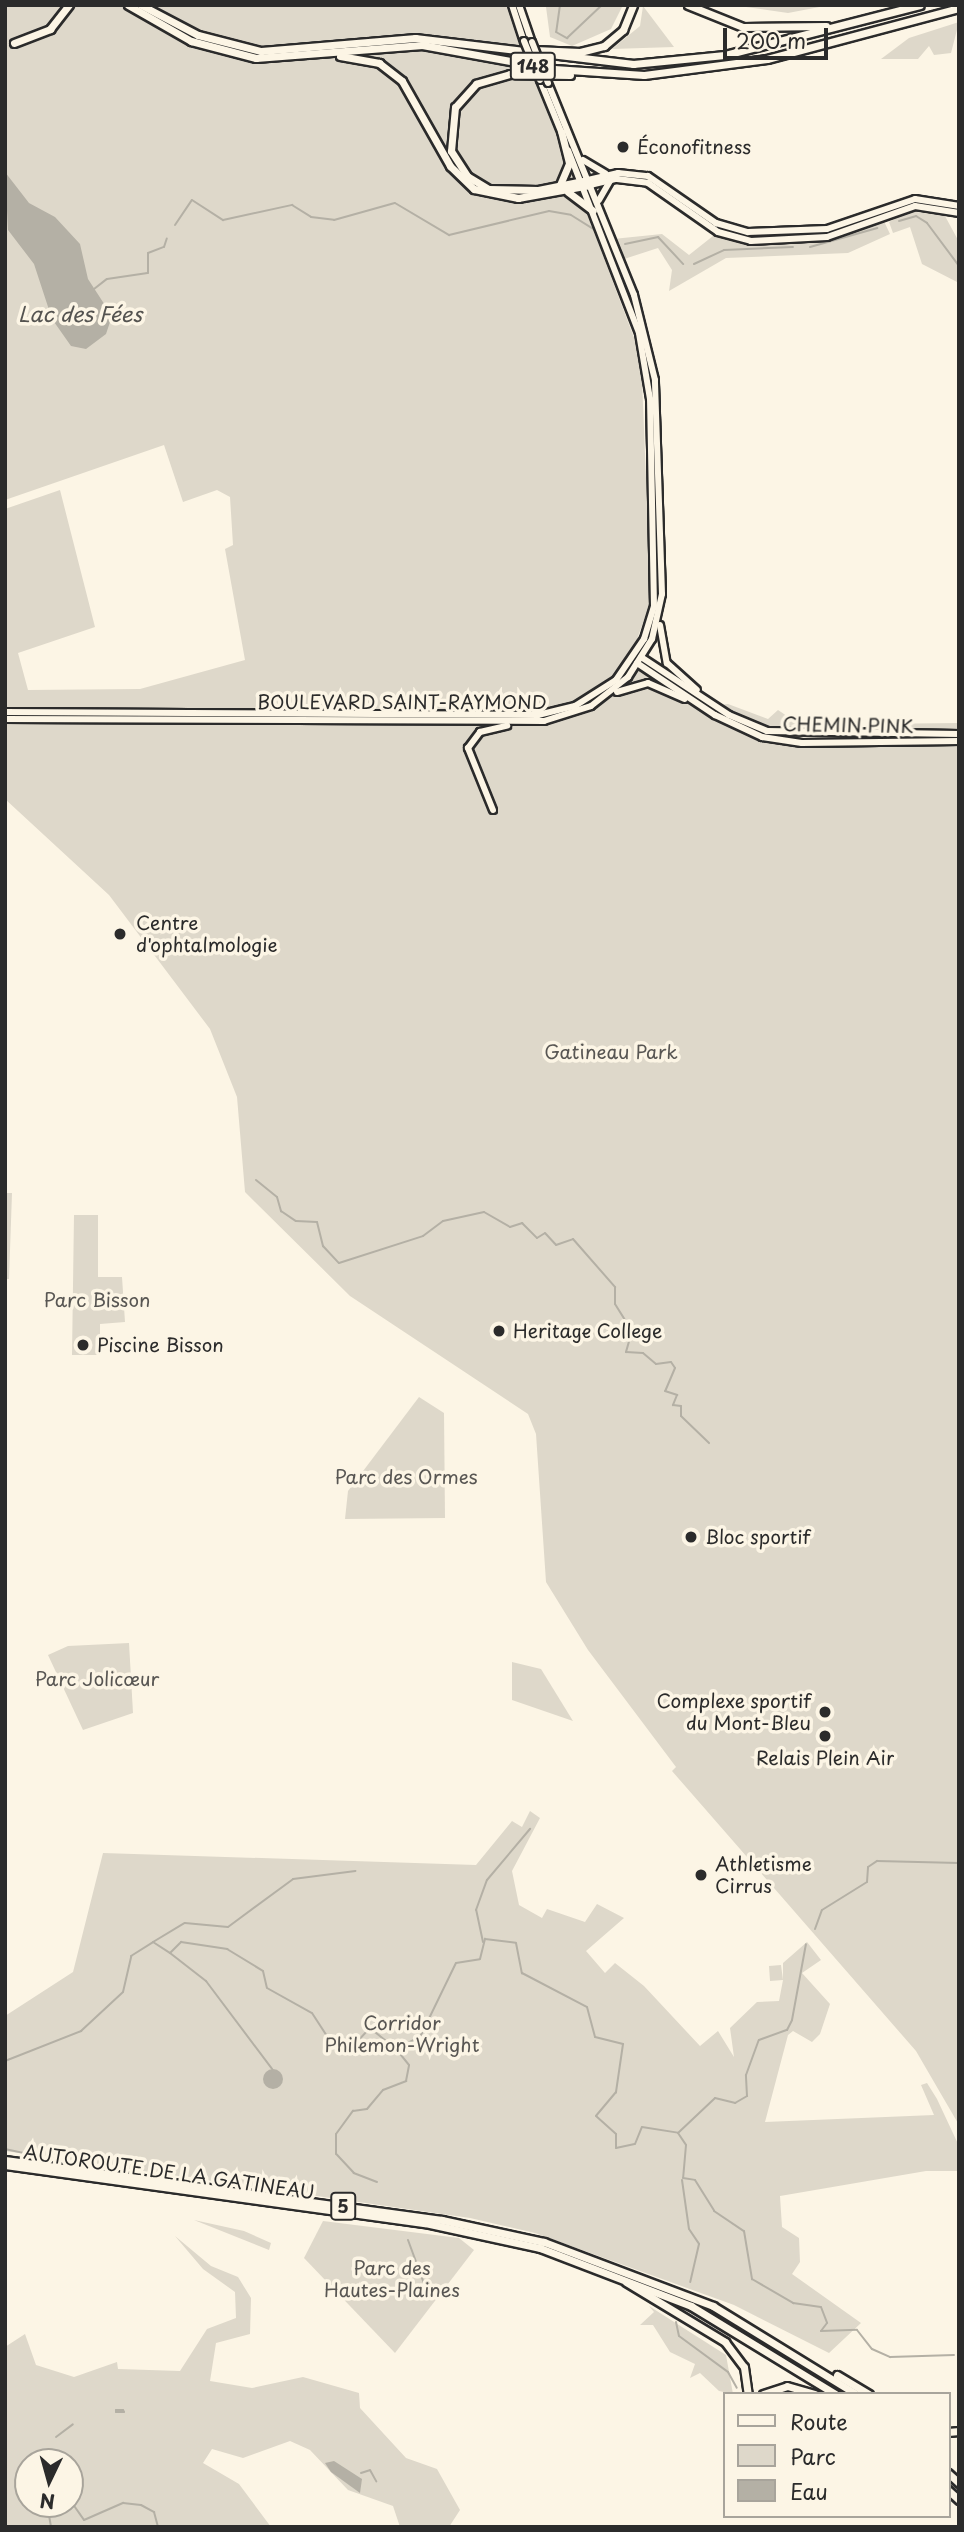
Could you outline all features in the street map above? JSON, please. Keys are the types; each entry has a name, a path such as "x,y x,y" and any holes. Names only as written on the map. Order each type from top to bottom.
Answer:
{"highway":[{"path":"13,41 50,29 67,5"},
{"name":"148","path":"128,5 211,48 301,58 422,45 538,67 644,75 767,59 945,8 959,8"},
{"name":"148","path":"141,5 198,35 261,51 400,38 481,45 609,63 691,60 916,6"},
{"path":"481,45 596,49 623,30 634,5"},
{"path":"688,5 724,22 782,30 916,6"},
{"path":"301,58 352,57 390,70 413,95 450,166 474,189 500,198 586,184"},
{"path":"597,210 576,195 559,190 502,192 467,176 449,137 466,93 510,74 653,78 767,59"},
{"path":"559,190 569,163 561,132"},
{"name":"AUTOROUTE DE LA GATINEAU","path":"5,2160 442,2220 530,2238 663,2283 800,2354 853,2392"},
{"name":"AUTOROUTE DE LA GATINEAU","path":"5,2165 443,2226 598,2267 723,2322 832,2392"},
{"path":"598,2267 722,2340 744,2367 748,2392"},
{"path":"800,2354 866,2392"},
{"path":"769,2392 787,2386 808,2392"}],"main road":[{"name":"BOULEVARD SAINT-RAYMOND","path":"5,719 544,721 600,701 637,659 662,594 650,352 597,210 561,132 544,82 512,5"},
{"name":"BOULEVARD SAINT-RAYMOND","path":"519,5 528,42"},
{"name":"BOULEVARD SAINT-RAYMOND","path":"544,82 575,146 586,184"},
{"path":"575,146 592,170 663,182 716,223 748,232 827,229 915,199 959,206"},
{"path":"586,184 618,173"},
{"path":"586,184 613,179 657,187 718,232 751,241 827,237 915,206 959,213"},
{"path":"597,210 600,190 613,179"},
{"name":"BOULEVARD SAINT-RAYMOND","path":"5,712 538,715 595,696 637,659 655,591 650,399 639,333 597,210"},
{"path":"662,594 663,657 715,711"},
{"name":"CHEMIN PINK","path":"637,659 749,733 789,742 959,741"},
{"path":"600,701 648,683 715,711"},
{"name":"CHEMIN PINK","path":"715,711 756,728 796,736 959,734"},
{"path":"492,810 468,760 471,741 487,728 544,721"}],"green space":[{"name":"Gatineau Park","path":"5,5 508,5 641,356 651,601 629,661 710,716 758,738 799,745 959,743 959,2125 916,2051 672,1771 676,1767 588,1650 546,1582 536,1434 528,1414 350,1296 245,1192 237,1097 210,1029 109,895 5,799 5,509 60,490 95,627 18,653 28,690 140,689 245,660 225,549 233,545 230,497 217,490 183,502 164,445 5,500"},
{"path":"540,5 623,5 611,29 572,46 550,37 546,7"},
{"path":"732,5 830,5 788,13"},
{"path":"643,6 674,47 612,49 640,26"},
{"path":"959,22 951,53 934,55 929,46 918,59 881,59 909,38"},
{"path":"909,211 945,216 958,240 959,283 922,264 910,227 893,233 889,222"},
{"path":"882,217 890,234 848,253 726,258 669,291 672,270 658,248 621,260 613,239 662,234 689,255 718,232 808,240"},
{"path":"728,704 768,719 778,710 799,724 858,727 833,734 772,731 720,705"},
{"path":"959,723 959,731 864,729 868,724"},
{"path":"5,1193 12,1193 9,1279 5,1279"},
{"name":"Parc Bisson","path":"74,1215 98,1215 98,1277 122,1277 125,1322 100,1324 100,1355 72,1355"},
{"name":"Parc des Ormes","path":"419,1397 444,1413 445,1518 345,1519 348,1491"},
{"name":"Parc Jolicœur","path":"129,1643 133,1713 83,1730 48,1655 68,1646"},
{"path":"512,1662 541,1669 573,1721 512,1700"},
{"name":"Corridor Philemon-Wright","path":"530,1811 540,1818 512,1871 519,1905 542,1918 547,1909 585,1922 597,1904 624,1918 586,1951 605,1973 615,1963 644,1986 700,2046 718,2031 734,2057 730,2028 757,2002 779,2001 783,1963 807,1942 821,1960 802,1973 830,2004 820,2034 812,2042 793,2031 788,2035 765,2122 934,2115 921,2085 927,2083 937,2099 959,2146 959,2171 926,2171 780,2196 782,2227 799,2238 800,2262 792,2274 861,2323 829,2353 734,2305 535,2233 470,2218 5,2151 5,2016 73,1972 103,1853 476,1865 512,1821 522,1827"},
{"path":"781,1965 783,1980 770,1981 769,1966"},
{"path":"194,2220 244,2231 271,2243 269,2250"},
{"name":"Parc des Hautes-Plaines","path":"323,2221 459,2238 474,2250 395,2353 304,2258"},
{"path":"175,2236 211,2266 238,2277 251,2298 250,2334 216,2343 210,2381 252,2388 303,2377 359,2393 360,2408 406,2458 437,2469 460,2510 449,2527 400,2527 393,2506 348,2490 310,2450 290,2441 243,2458 212,2449 203,2463 239,2484 271,2527 5,2527 5,2347 25,2334 36,2365 74,2377 117,2362 118,2369 180,2371 207,2329 236,2318 235,2292 203,2269"},
{"path":"649,2306 726,2355 733,2392 719,2391 700,2373 690,2378 695,2364 670,2352 653,2325 640,2325 654,2312"}],"water":[{"name":"Lac des Fées","path":"5,172 29,203 55,217 80,244 88,279 112,316 106,334 86,349 71,346 52,319 34,264 8,230"},
{"path":"273,2069 280,2072 283,2079 280,2086 273,2089 266,2086 263,2079 266,2072"},
{"path":"334,2461 362,2479 360,2493 331,2472 325,2463"}],"waterway":[{"path":"560,5 556,32 567,38 602,5"},
{"path":"737,5 756,5"},
{"path":"175,225 192,200 223,220 292,205 311,217 334,220 395,203 449,235 549,211 571,215 595,230"},
{"path":"899,221 916,216 927,223 959,266"},
{"path":"810,247 877,228"},
{"path":"625,244 658,237 683,264"},
{"path":"94,289 107,279 148,273 148,253 164,247 167,238"},
{"path":"694,264 724,250 793,247"},
{"path":"256,1180 277,1197 281,1211 296,1221 317,1222 323,1246 339,1263 423,1236 443,1221 484,1212 510,1227 522,1223 537,1238 545,1233 556,1245 573,1239 615,1287 615,1304 632,1331 626,1352 643,1353 656,1364 671,1362 675,1368 665,1391 677,1395 673,1405 681,1406 681,1416 709,1443"},
{"path":"483,1942 476,1910 487,1880 530,1829"},
{"path":"815,1929 822,1910 867,1882 868,1867 877,1861 959,1863"},
{"path":"153,1942 185,1923 228,1927 293,1879 355,1871"},
{"path":"5,2061 81,2031 123,1992 131,1956 153,1942 170,1953 181,1942 227,1949 263,1971 267,1988 312,2013 333,2045 354,2045 370,2028 396,2049 420,2037 456,1963 480,1959 485,1939 516,1943 522,1973 587,2007 595,2037 623,2044 616,2092 596,2116 616,2134 616,2148 635,2144 642,2127 678,2133 686,2145 683,2178 695,2180 714,2211 744,2231 752,2279 793,2303 821,2307 827,2323 821,2331 857,2330 872,2349 890,2357 954,2355"},
{"path":"678,2133 715,2098 735,2103 747,2096 746,2075 759,2040 787,2030 792,2020 806,1944"},
{"path":"170,1953 206,1981 272,2069"},
{"path":"377,2182 354,2173 336,2154 336,2134 353,2111 367,2109 383,2090 406,2081 409,2065 397,2050"},
{"path":"5,2149 37,2156"},
{"path":"682,2180 689,2229 699,2244 690,2282"},
{"path":"408,2240 426,2289"},
{"path":"676,2322 679,2336 728,2372 737,2388"},
{"path":"116,2410 123,2410 124,2412 116,2412 116,2410"},
{"path":"56,2437 73,2424"},
{"path":"361,2473 370,2470 376,2481"},
{"path":"83,2518 84,2520 123,2503 141,2505 154,2512 158,2527"},
{"path":"49,2518 51,2527"}],"place":[{"name":"Éconofitness","path":"623,147"},
{"name":"Centre d'ophtalmologie","path":"120,934"},
{"name":"Heritage College","path":"499,1331"},
{"name":"Piscine Bisson","path":"83,1345"},
{"name":"Bloc sportif","path":"691,1537"},
{"name":"Complexe sportif du Mont-Bleu","path":"825,1712"},
{"name":"Relais Plein Air","path":"825,1736"},
{"name":"Athletisme Cirrus","path":"701,1875"}]}
